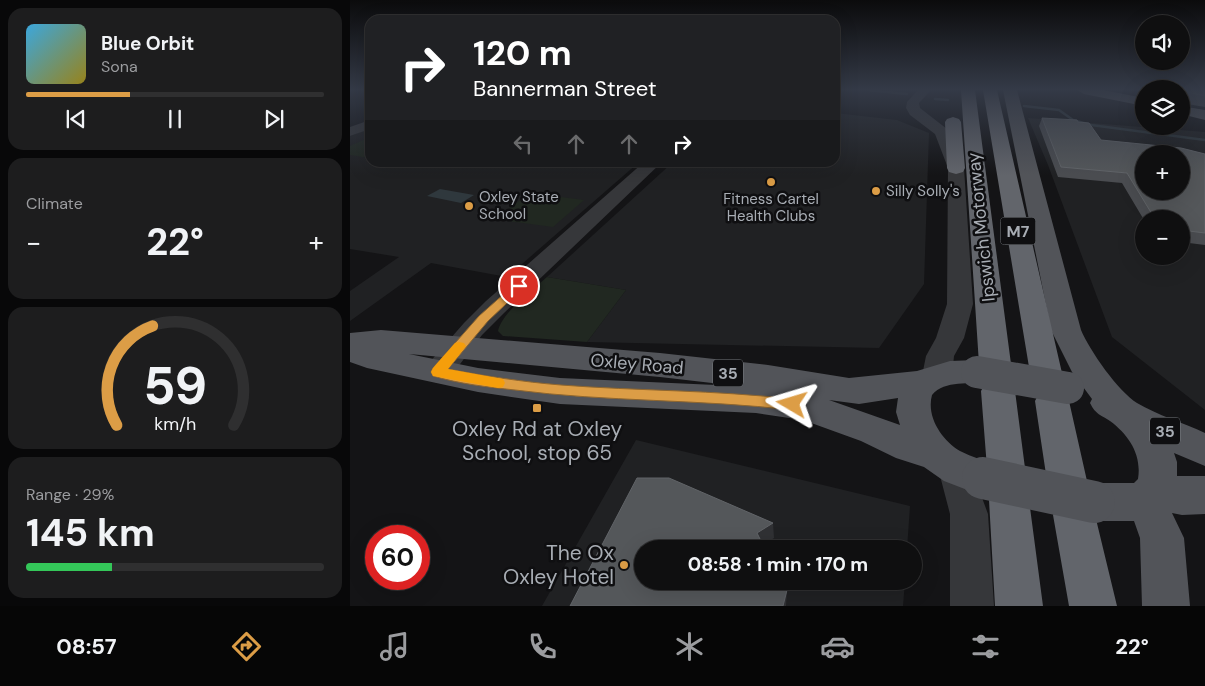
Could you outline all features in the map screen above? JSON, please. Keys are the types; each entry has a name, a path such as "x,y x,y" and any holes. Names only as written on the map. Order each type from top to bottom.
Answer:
{"highway":[{"path":"956,168 957,118"},
{"name":"Ipswich Motorway","path":"960,118 990,376 978,473 1020,606"},
{"name":"Ipswich Motorway","path":"996,118 1078,499 1093,606"}],"main road":[{"path":"1017,118 1066,330 1072,348 1083,365 1142,431 1154,448 1159,462 1159,476 1150,494 1162,538 1166,606"},
{"name":"Oxley Road","path":"350,344 381,341 448,360 478,380 560,391 756,400 804,406 865,426 909,447 978,473"},
{"name":"Oxley Road","path":"350,348 367,357 660,365 768,377 849,391 863,391 930,379"},
{"name":"35","path":"930,379 960,372 1055,387 1094,396 1205,450"},
{"path":"930,379 918,390 914,413 923,438 978,473"},
{"name":"35","path":"978,473 1078,499 1115,503 1150,494 1182,496 1205,494"}],"street":[{"path":"924,118 942,132 956,168 960,304 950,338 930,379"},
{"path":"350,132 365,126"},
{"path":"448,360 495,307 649,167"},
{"path":"972,606 969,514 978,473"}],"shaded area":[{"path":"840,118 897,120 929,133 924,284 879,348 587,342 626,290 547,277 668,167 840,167"},
{"path":"1028,118 1135,126 1135,135 1190,135 1190,131 1205,132 1205,410 1112,337 1048,165"},
{"name":"Oxley State School","path":"365,130 365,167 633,167 507,277 431,263 350,321 350,291 399,257 350,249 350,136"},
{"path":"365,139 365,157 350,155 350,146"},
{"path":"440,189 474,195 461,203 427,196"},
{"path":"530,193 584,200 553,227 494,219"},
{"path":"547,277 626,290 587,342 503,336 498,331 505,316"},
{"path":"636,440 910,506 908,540 634,540 634,590 904,590 903,606 542,606"}],"building":[{"path":"1042,118 1077,120 1078,122 1089,123 1101,140 1151,145 1135,145 1135,186 1127,173 1061,167"},
{"path":"1190,150 1205,154 1205,233 1190,231 1190,210 1150,210 1143,200 1190,200"},
{"name":"The Ox Oxley Hotel","path":"637,478 669,478 773,523 757,533 760,540 634,540 634,590 787,590 783,606 570,606"}],"waterway":[{"path":"1071,118 1091,125 1205,140"}],"slow traffic":[{"path":"459,346 438,372 498,383"}],"place":[{"name":"Fitness Cartel Health Clubs","path":"771,182"},
{"name":"Silly Solly's","path":"876,191"},
{"name":"Oxley State School","path":"469,206"},
{"name":"Oxley Rd at Oxley School, stop 65","path":"537,408"},
{"name":"The Ox Oxley Hotel","path":"624,565"}],"route":[{"path":"519,286 484,318 438,372 478,380 560,391 756,400 792,404"}]}
